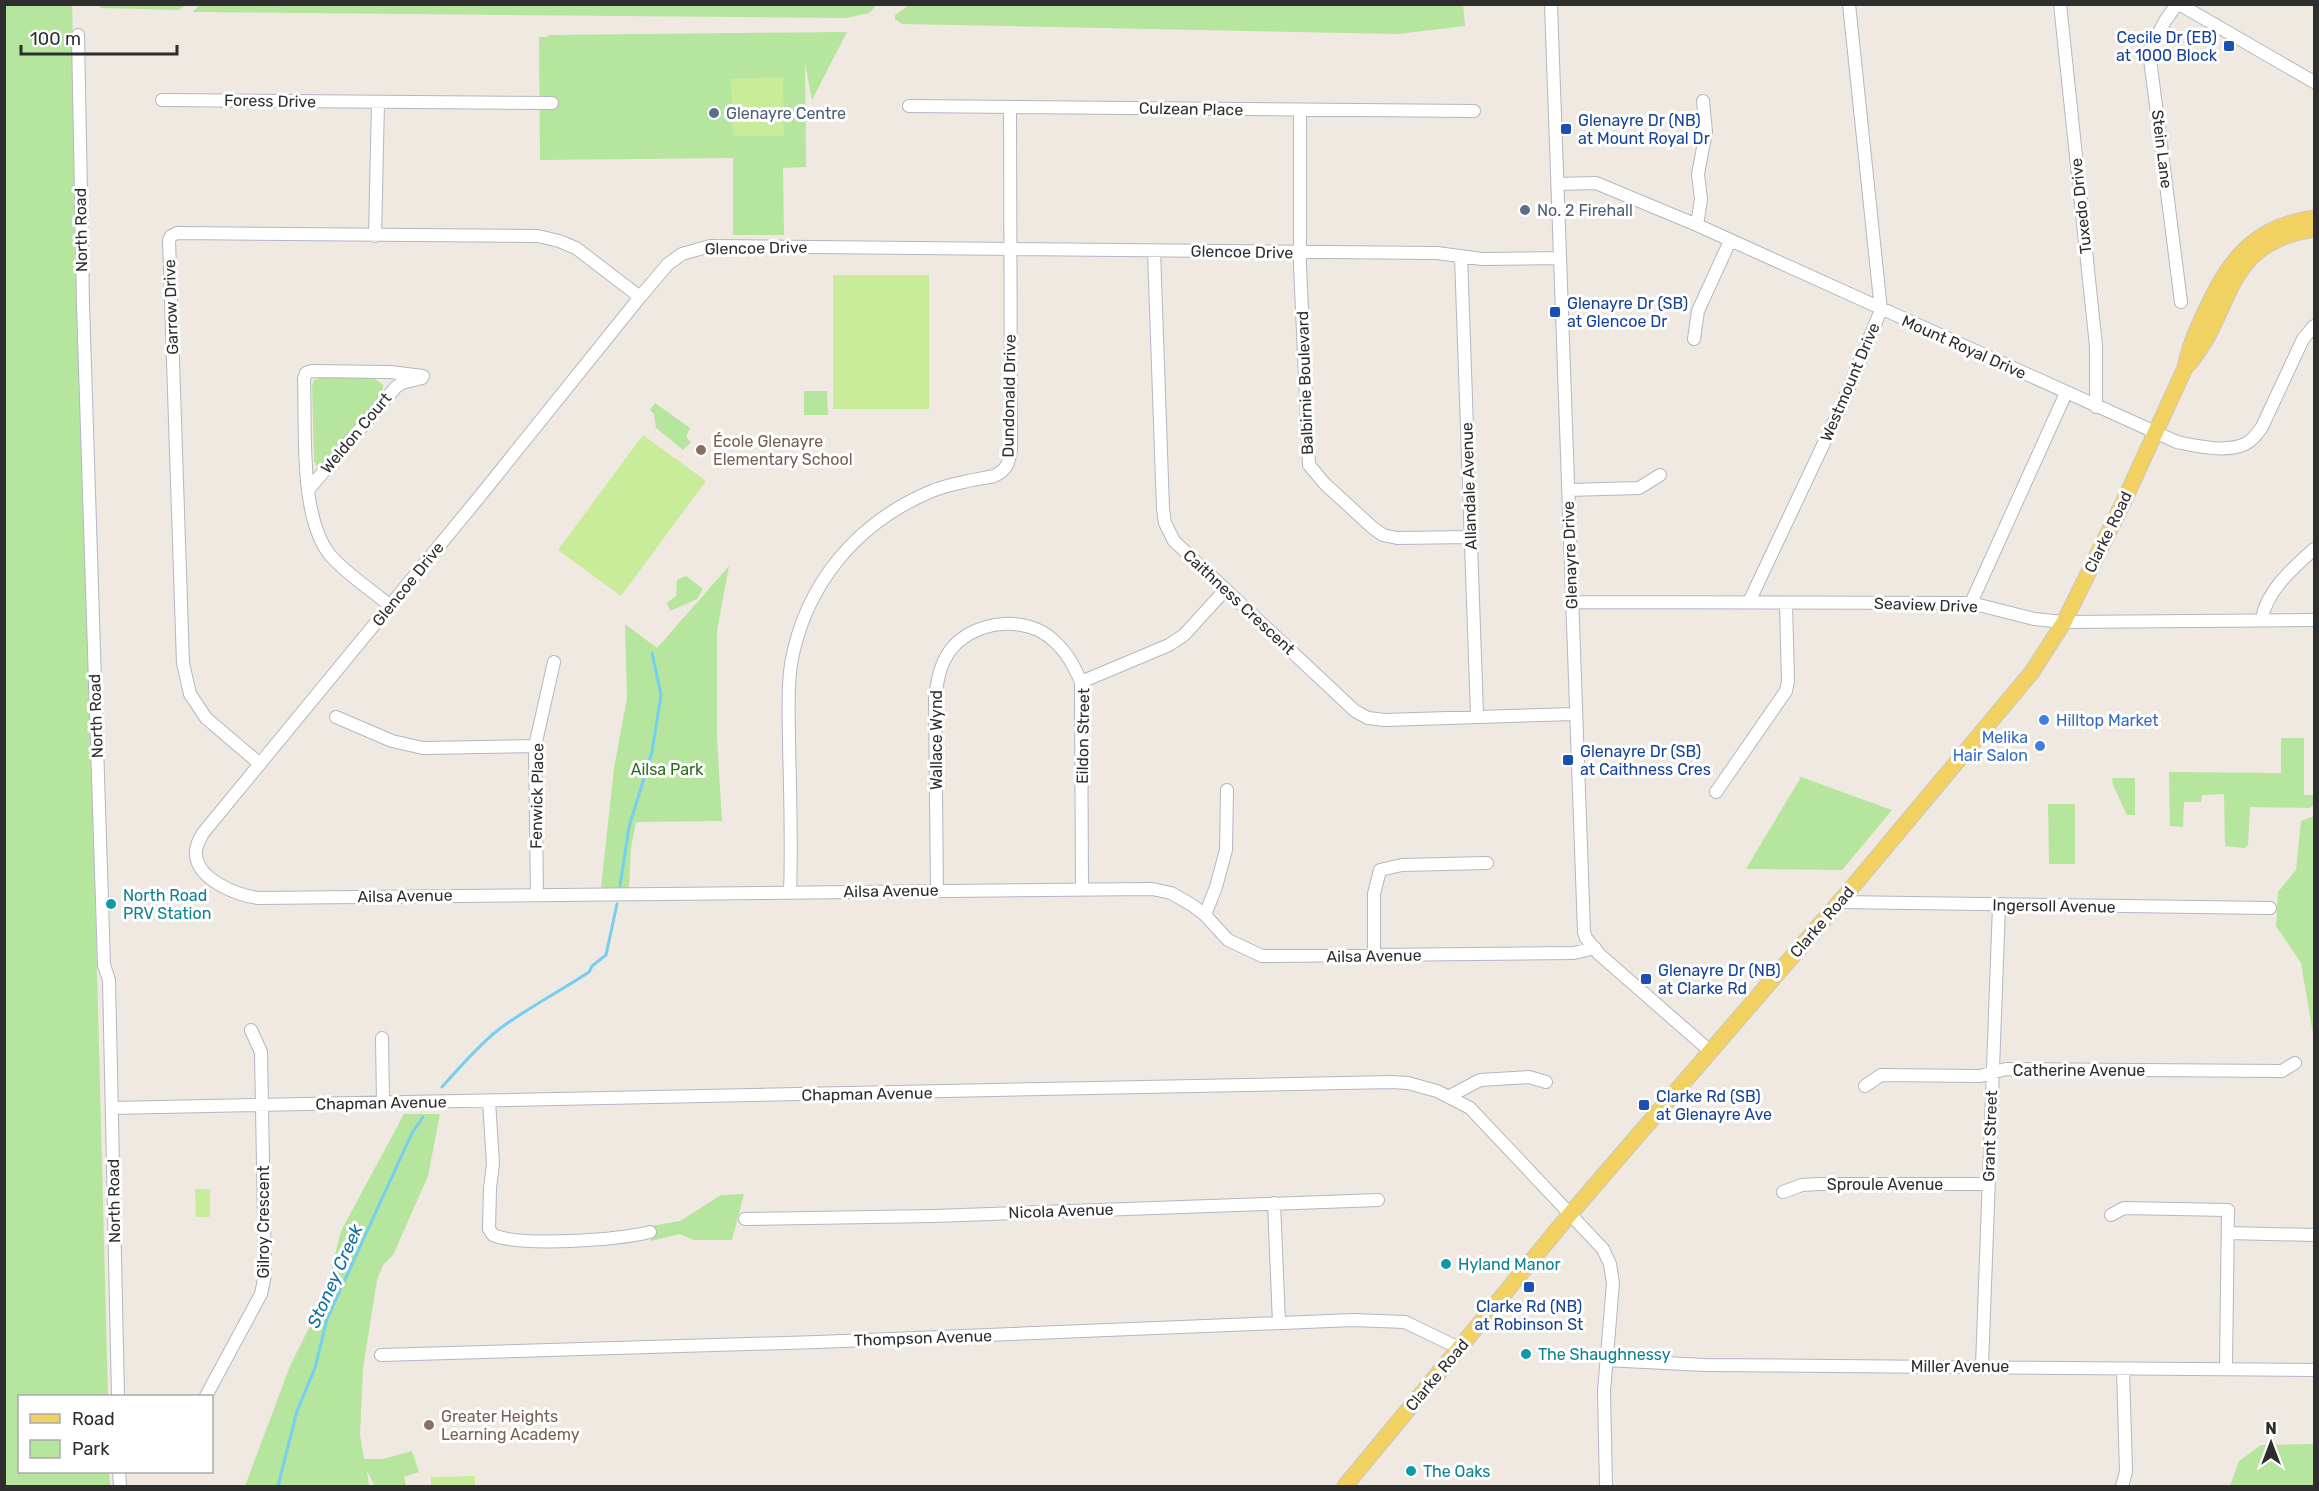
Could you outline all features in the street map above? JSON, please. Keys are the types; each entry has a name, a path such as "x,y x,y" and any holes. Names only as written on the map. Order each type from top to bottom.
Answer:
{"main road":[{"name":"Clarke Road","path":"1345,1486 1571,1213 1839,902 2032,672 2064,622 2156,433 2185,368 2190,345 2197,328 2219,282 2234,259 2266,232 2292,222 2314,218"},
{"name":"Clarke Road","path":"2185,368 2201,350 2230,288 2243,267 2258,252 2276,240 2314,229"}],"street":[{"name":"Glenayre Drive","path":"1551,4 1584,926 1586,938 1594,948 1710,1051"},
{"name":"Westmount Drive","path":"1749,602 1840,409 1881,310 1850,4"},
{"name":"Tuxedo Drive","path":"2060,4 2096,346 2096,407"},
{"path":"2178,4 2314,82"},
{"name":"Stein Lane","path":"2178,4 2150,51 2181,302"},
{"name":"North Road","path":"78,35 83,304 103,942 104,965 109,980 118,1395"},
{"name":"Foress Drive","path":"162,100 552,103"},
{"path":"1697,225 1701,199 1698,174 1706,132 1702,101"},
{"path":"375,236 378,102"},
{"name":"Culzean Place","path":"909,106 1474,111"},
{"name":"Dundonald Drive","path":"790,892 790,677 803,616 814,593 838,558 860,535 880,519 905,503 934,490 994,476 1003,472 1009,463 1011,449 1010,107"},
{"name":"Balbirnie Boulevard","path":"1300,110 1300,253 1307,454 1312,470 1383,535 1397,538 1471,537"},
{"name":"Mount Royal Drive","path":"1557,184 1596,183 1697,225 2096,407 2177,442 2192,445 2224,448 2246,444 2262,427 2303,339 2314,326"},
{"name":"Garrow Drive","path":"260,764 206,718 190,694 183,663 169,240 171,236 177,233 538,237 559,241 576,248 640,297"},
{"path":"1694,339 1698,312 1730,241"},
{"name":"Glencoe Drive","path":"197,844 203,833 640,297 668,264 682,254 710,246 1437,253 1482,259 1559,258"},
{"name":"Caithness Crescent","path":"1154,251 1165,523 1174,541 1355,711 1368,718 1385,720 1575,714"},
{"name":"Allandale Avenue","path":"1461,256 1477,716"},
{"name":"Weldon Court","path":"308,490 396,387 423,376 390,372 311,371 306,373 308,490 313,524 331,557 390,606"},
{"path":"1971,603 2066,393"},
{"path":"1568,490 1639,488 1660,475"},
{"path":"2262,619 2268,597 2314,549"},
{"name":"Eildon Street","path":"1082,890 1081,682 1169,645 1184,635 1225,590"},
{"name":"Seaview Drive","path":"1572,602 1971,603 2034,619 2064,622 2314,620"},
{"path":"1716,792 1786,691 1788,681 1786,603"},
{"name":"Wallace Wynd","path":"937,891 935,699 937,680 943,662 953,647 981,628 997,624 1014,624 1034,629 1052,638 1070,658 1081,682"},
{"name":"Fenwick Place","path":"537,895 535,746 554,662"},
{"path":"336,717 392,741 423,748 535,746"},
{"path":"1204,915 1216,886 1226,850 1227,790"},
{"name":"Ailsa Avenue","path":"197,844 196,855 200,868 229,891 242,896 269,898 1152,889 1171,893 1204,915 1228,940 1262,956 1574,953 1594,948"},
{"path":"1374,956 1374,894 1380,870 1402,865 1488,863"},
{"name":"Ingersoll Avenue","path":"1839,902 2270,908"},
{"name":"Grant Street","path":"1982,1366 1999,906"},
{"name":"Gilroy Crescent","path":"207,1395 261,1294 263,1285 261,1052 251,1030"},
{"path":"382,1038 383,1103"},
{"name":"Catherine Avenue","path":"1865,1086 1881,1076 1980,1076 2006,1069 2282,1071 2295,1063"},
{"path":"1450,1096 1480,1080 1529,1077 1546,1082"},
{"name":"Chapman Avenue","path":"112,1108 1391,1082 1422,1086 1450,1096 1470,1108 1521,1164 1571,1213 1603,1249 1610,1264 1613,1283 1605,1360 1603,1433 1606,1486"},
{"path":"489,1101 493,1164 489,1229 493,1235 514,1240 610,1239 650,1232"},
{"name":"Sproule Avenue","path":"1783,1192 1802,1185 1819,1184 1988,1184"},
{"name":"Nicola Avenue","path":"745,1219 934,1216 1378,1200"},
{"path":"1274,1203 1279,1323"},
{"path":"2111,1215 2124,1208 2228,1210 2226,1367"},
{"path":"2228,1233 2314,1234"},
{"name":"Thompson Avenue","path":"381,1355 841,1342 1353,1320 1405,1322 1459,1348"},
{"name":"Miller Avenue","path":"1605,1360 1705,1365 2123,1369 2226,1367 2314,1370"},
{"path":"2122,1486 2126,1472 2123,1369"}],"green space":[{"path":"72,4 108,1395 18,1395 18,1473 109,1473 110,1486 5,1486 4,5"},
{"path":"877,4 869,13 846,18 193,12 199,5"},
{"path":"1463,4 1465,26 1398,34 902,24 895,19 895,15 909,5"},
{"path":"99,5 186,5 179,10 101,8"},
{"path":"847,32 812,100 805,63 806,167 783,168 784,235 733,235 733,158 540,160 539,37 548,35"},
{"path":"783,77 784,136 733,136 731,79"},
{"path":"833,275 929,275 929,409 833,409"},
{"path":"374,378 383,385 382,397 323,466 317,467 314,461 312,386 314,380"},
{"path":"804,391 827,391 828,415 804,415"},
{"path":"655,403 690,428 686,437 691,442 683,450 656,428 654,414 650,410"},
{"path":"643,435 706,481 621,596 558,550"},
{"name":"Ailsa Park","path":"729,566 717,631 717,737 722,821 636,822 631,848 629,888 601,888 614,768 627,698 625,624 657,648"},
{"path":"686,576 703,589 697,599 670,611 667,603 676,596 677,580"},
{"path":"2281,738 2304,738 2304,795 2314,795 2314,805 2309,808 2250,807 2248,845 2245,848 2225,846 2224,794 2202,795 2201,802 2184,802 2183,827 2170,826 2169,772 2281,773"},
{"path":"1801,777 1892,810 1842,870 1746,869"},
{"path":"2112,778 2135,778 2135,815 2127,815"},
{"path":"2048,804 2075,804 2075,864 2049,864"},
{"path":"2314,816 2314,1040 2301,963 2276,926 2278,892 2296,870 2301,821"},
{"path":"404,1114 440,1114 428,1176 393,1255 383,1265 377,1280 363,1368 360,1435 364,1459 383,1459 412,1451 419,1472 404,1477 406,1486 375,1486 367,1471 369,1486 245,1486 290,1366 324,1298 341,1231"},
{"path":"195,1189 210,1189 210,1217 196,1217"},
{"path":"744,1194 732,1240 694,1240 680,1234 651,1241 651,1226 680,1221 721,1195"},
{"path":"2314,1444 2314,1486 2230,1486 2239,1461 2261,1445"},
{"path":"475,1476 475,1486 431,1486 431,1477"}],"waterway":[{"name":"Stoney Creek","path":"620,886 629,827 652,752 661,695 652,653"},
{"name":"Stoney Creek","path":"442,1087 498,1030 589,972 592,966 606,955 617,904"},
{"name":"Stoney Creek","path":"278,1486 297,1411 315,1368 327,1319 412,1133 423,1117"}],"place":[{"name":"Cecile Dr (EB) at 1000 Block","path":"2229,46"},
{"name":"Glenayre Centre","path":"714,113"},
{"name":"Glenayre Dr (NB) at Mount Royal Dr","path":"1566,129"},
{"name":"No. 2 Firehall","path":"1525,210"},
{"name":"Glenayre Dr (SB) at Glencoe Dr","path":"1555,312"},
{"name":"École Glenayre Elementary School","path":"701,450"},
{"name":"Hilltop Market","path":"2044,720"},
{"name":"Melika Hair Salon","path":"2040,746"},
{"name":"Glenayre Dr (SB) at Caithness Cres","path":"1568,760"},
{"name":"North Road PRV Station","path":"111,904"},
{"name":"Glenayre Dr (NB) at Clarke Rd","path":"1646,979"},
{"name":"Clarke Rd (SB) at Glenayre Ave","path":"1644,1105"},
{"name":"Hyland Manor","path":"1446,1264"},
{"name":"Clarke Rd (NB) at Robinson St","path":"1529,1287"},
{"name":"The Shaughnessy","path":"1526,1354"},
{"name":"Greater Heights Learning Academy","path":"429,1425"},
{"name":"The Oaks","path":"1411,1471"}]}
